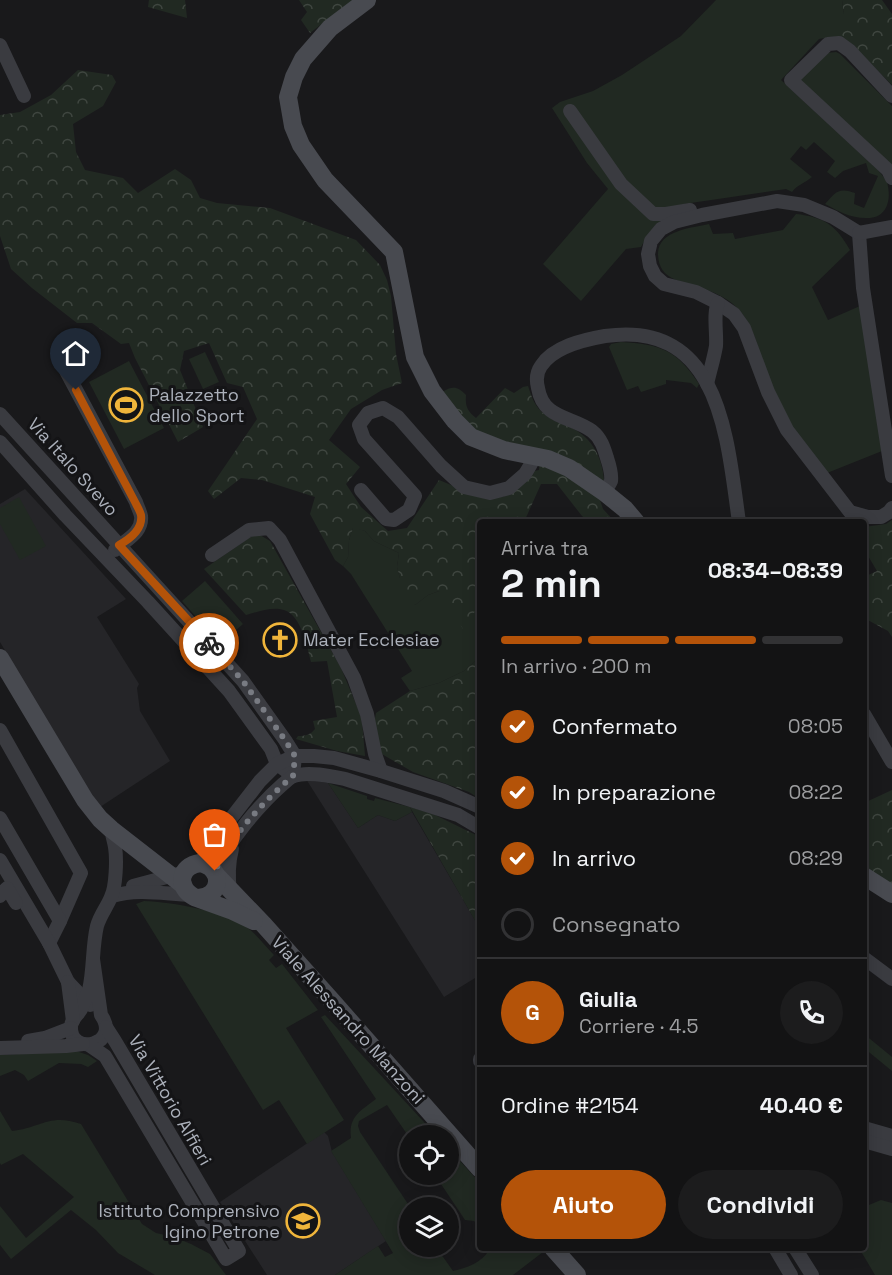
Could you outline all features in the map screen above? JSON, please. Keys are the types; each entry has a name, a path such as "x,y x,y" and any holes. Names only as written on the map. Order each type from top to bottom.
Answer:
{"street":[{"path":"367,0 330,28 303,59 294,77 288,97 293,126 301,145 325,180 394,252 415,357 432,391 455,421 471,437 504,450 548,459 569,468 604,492 633,519"},
{"path":"892,96 850,51 839,43 828,44 791,80 888,170 892,178"},
{"path":"0,45 24,96"},
{"path":"570,111 621,184 653,214 693,209 702,215"},
{"path":"892,227 858,233 833,217 804,205 777,201 674,222 661,229 651,241 648,254 655,276 664,284 696,292 734,314 744,328 768,392 787,430 850,512 868,518 881,517 892,508"},
{"path":"858,233 863,288 892,476"},
{"path":"707,384 716,348 715,309 718,303"},
{"path":"604,492 611,481 610,466 600,440 592,431 557,415 545,406 539,397 536,380 539,369 548,356 562,348 602,337 629,335 651,337 668,343 695,364 717,403 730,462 739,519"},
{"name":"Via Italo Svevo","path":"88,349 76,351 68,360 66,371 141,516 139,528 128,540 119,545"},
{"path":"361,490 386,519 394,520 409,510 415,496 364,439 359,425 368,413 383,408 398,417 441,466 464,487 490,494 509,488 525,474 531,464 532,455"},
{"name":"Via Italo Svevo","path":"0,414 243,681 295,756"},
{"name":"Via Italo Svevo","path":"0,442 229,691 271,749 277,764 293,776"},
{"path":"21,466 36,454"},
{"path":"212,555 249,530 269,528 280,540 354,678 367,714 381,771"},
{"path":"106,558 119,545"},
{"path":"160,616 173,604"},
{"name":"Viale Alessandro Manzoni","path":"0,658 86,800 111,829 128,842 195,878 231,892 264,925 477,1166"},
{"path":"867,719 892,762"},
{"path":"258,730 271,720"},
{"path":"0,730 81,873 50,943"},
{"path":"293,776 295,756"},
{"path":"195,878 216,838 260,781 277,764 295,756 334,758 444,791 477,806"},
{"path":"345,780 349,763"},
{"path":"112,896 195,878 220,861 270,796 293,776 309,774 345,780 458,815 477,826"},
{"path":"438,809 444,791"},
{"path":"0,818 60,921"},
{"path":"86,1044 75,1038 77,1015 89,989 97,924 112,896 115,848 111,829"},
{"path":"231,892 228,876 234,841"},
{"name":"Viale Alessandro Manzoni","path":"128,842 177,860 233,911 264,925"},
{"name":"Via Vittorio Alfieri","path":"0,860 50,943 68,982 77,1015"},
{"path":"112,896 128,887 195,878"},
{"path":"867,878 892,894"},
{"name":"Via Vittorio Alfieri","path":"0,896 7,888 35,936 50,943"},
{"path":"0,1048 66,1046 95,1043 101,1040 105,1034 93,959"},
{"path":"867,960 892,979"},
{"name":"Via Vittorio Alfieri","path":"68,982 77,1015"},
{"path":"0,1041 30,1041 45,1038 77,1015"},
{"name":"Via Vittorio Alfieri","path":"77,1015 101,1018 239,1251 226,1259 105,1056 86,1044"},
{"path":"867,1129 892,1136"},
{"path":"867,1142 892,1149"},
{"name":"Via Vittorio Alfieri","path":"190,1198 203,1191"},
{"path":"556,1251 577,1275"},
{"path":"785,1251 791,1275"},
{"path":"786,1251 812,1275"}],"shaded area":[{"path":"25,489 126,599 97,617 139,684 137,688 140,711 170,761 100,807 85,786 0,642 0,504"},
{"path":"306,779 328,783 358,828 378,815 395,821 412,812 477,924 477,977 444,997"},
{"name":"Istituto Comprensivo Igino Petrone","path":"324,1132 328,1136 332,1152 386,1241 335,1275 267,1275 220,1202"}],"green space":[{"path":"149,0 185,0 187,18 148,7"},
{"path":"299,0 353,0 310,33 301,20 307,12"},
{"path":"716,0 842,0 850,45 830,37 819,39 781,80 878,170 887,182 889,195 886,207 879,215 860,218 839,212 825,204 835,194 845,190 855,193 854,204 864,208 878,176 869,173 866,163 843,171 835,178 827,172 835,161 814,142 806,150 801,146 790,159 812,177 792,192 786,189 684,204 663,210 660,222 649,233 641,247 626,249 581,301 543,264 608,189 587,163 552,108 560,102 593,91 622,75 681,36"},
{"path":"842,0 882,0 892,14 892,85 835,28 844,14"},
{"path":"836,52 892,106 892,167 799,79 826,53"},
{"path":"78,70 112,75 116,82 103,106 73,124 76,152 85,170 123,178 138,193 175,169 191,180 200,198 217,203 270,208 356,240 380,265 391,296 396,354 402,383 382,390 351,409 329,440 360,467 346,484 361,507 388,531 407,528 439,480 475,495 503,497 530,472 539,470 540,462 550,464 599,497 603,509 612,519 586,519 557,484 541,484 525,519 477,519 477,609 463,629 439,591 428,595 415,605 396,589 400,578 397,567 399,553 374,541 365,531 353,528 349,540 348,557 343,566 335,560 310,514 315,497 262,480 241,478 214,499 208,491 257,419 243,387 227,383 209,343 184,351 180,370 203,427 178,442 129,343 121,344 92,323 77,323 11,269 0,236 0,115 20,112 51,95"},
{"path":"796,214 814,217 834,228 850,250 812,287 828,320 860,306 882,451 827,473 786,415 769,381 750,326 736,306 709,291 673,279 662,270 659,263 660,245 664,239 678,231 709,224 713,234 733,233 735,239 783,230"},
{"path":"621,342 657,347 675,356 699,384 697,388 691,383 666,380 666,384 641,392 638,386 627,390 609,347 611,344"},
{"path":"205,352 219,382 203,389 189,359"},
{"name":"Palazzetto dello Sport","path":"129,361 164,428 124,449 89,382"},
{"path":"528,386 539,409 552,420 574,429 593,446 603,471 604,480 601,483 473,430 442,392 455,388 463,392 466,395 467,408 476,418 505,388 514,393"},
{"path":"19,497 46,546 20,560 0,524 0,508"},
{"path":"892,520 892,637 888,631 867,620 867,576 877,571 867,554 867,527 886,524"},
{"path":"353,527 365,531 374,541 399,553 397,567 400,578 415,605 428,595 439,591 477,609 477,660 464,671 439,683 410,691 401,678 412,671 351,574 343,566 348,557 349,540"},
{"path":"260,535 270,541 341,668 361,716 365,756 337,751 296,739 298,736 308,735 315,729 313,721 337,717 327,661 311,662 299,624 290,613 275,609 246,615 204,569 252,536"},
{"path":"205,581 243,624 220,644 182,601"},
{"path":"477,660 477,797 469,792 413,772 380,753 374,724 376,713 410,691 439,683 464,671"},
{"path":"328,783 367,796 367,799 374,801 375,798 410,807 412,812 395,821 378,815 358,828"},
{"path":"892,790 892,885 867,869 867,802"},
{"path":"410,807 433,814 477,836 477,924"},
{"path":"144,901 169,903 212,912 238,922 258,937 274,955 269,960 276,968 282,964 318,1010 286,1028 344,1120 307,1144 279,1100 263,1110 136,904"},
{"path":"325,1015 427,1125 401,1125 387,1105 359,1121 360,1132 403,1197 399,1197 399,1257 443,1257 453,1271 478,1262 488,1251 543,1252 513,1275 335,1275 378,1246 385,1257 393,1253 331,1151 351,1138 352,1124 357,1114 376,1099 321,1017"},
{"path":"867,1036 892,1057 892,1071 867,1050"},
{"path":"76,1051 97,1061 88,1067 81,1064 59,1063 28,1081 24,1075 15,1070 0,1076 0,1055"},
{"path":"0,1111 12,1131 61,1120 81,1124 142,1224 156,1233 174,1237 210,1254 226,1275 155,1275 118,1253 96,1230 71,1210 11,1259 0,1245 0,1206 26,1238 74,1197 23,1154 1,1165"},
{"path":"459,1160 477,1180 477,1224 474,1221 465,1220 459,1211 459,1197 450,1197 442,1185 459,1185"},
{"path":"881,1200 892,1203 892,1275 875,1275 861,1251 867,1251 867,1206"}],"way so far":[{"path":"209,643 243,681 295,756 293,776 270,796 250,820 215,871"}],"place":[{"name":"Palazzetto dello Sport","path":"126,405"},
{"name":"Mater Ecclesiae","path":"280,640"},
{"name":"Istituto Comprensivo Igino Petrone","path":"303,1221"}],"route":[{"path":"76,390 141,516 139,528 128,540 119,545 209,643"}]}
